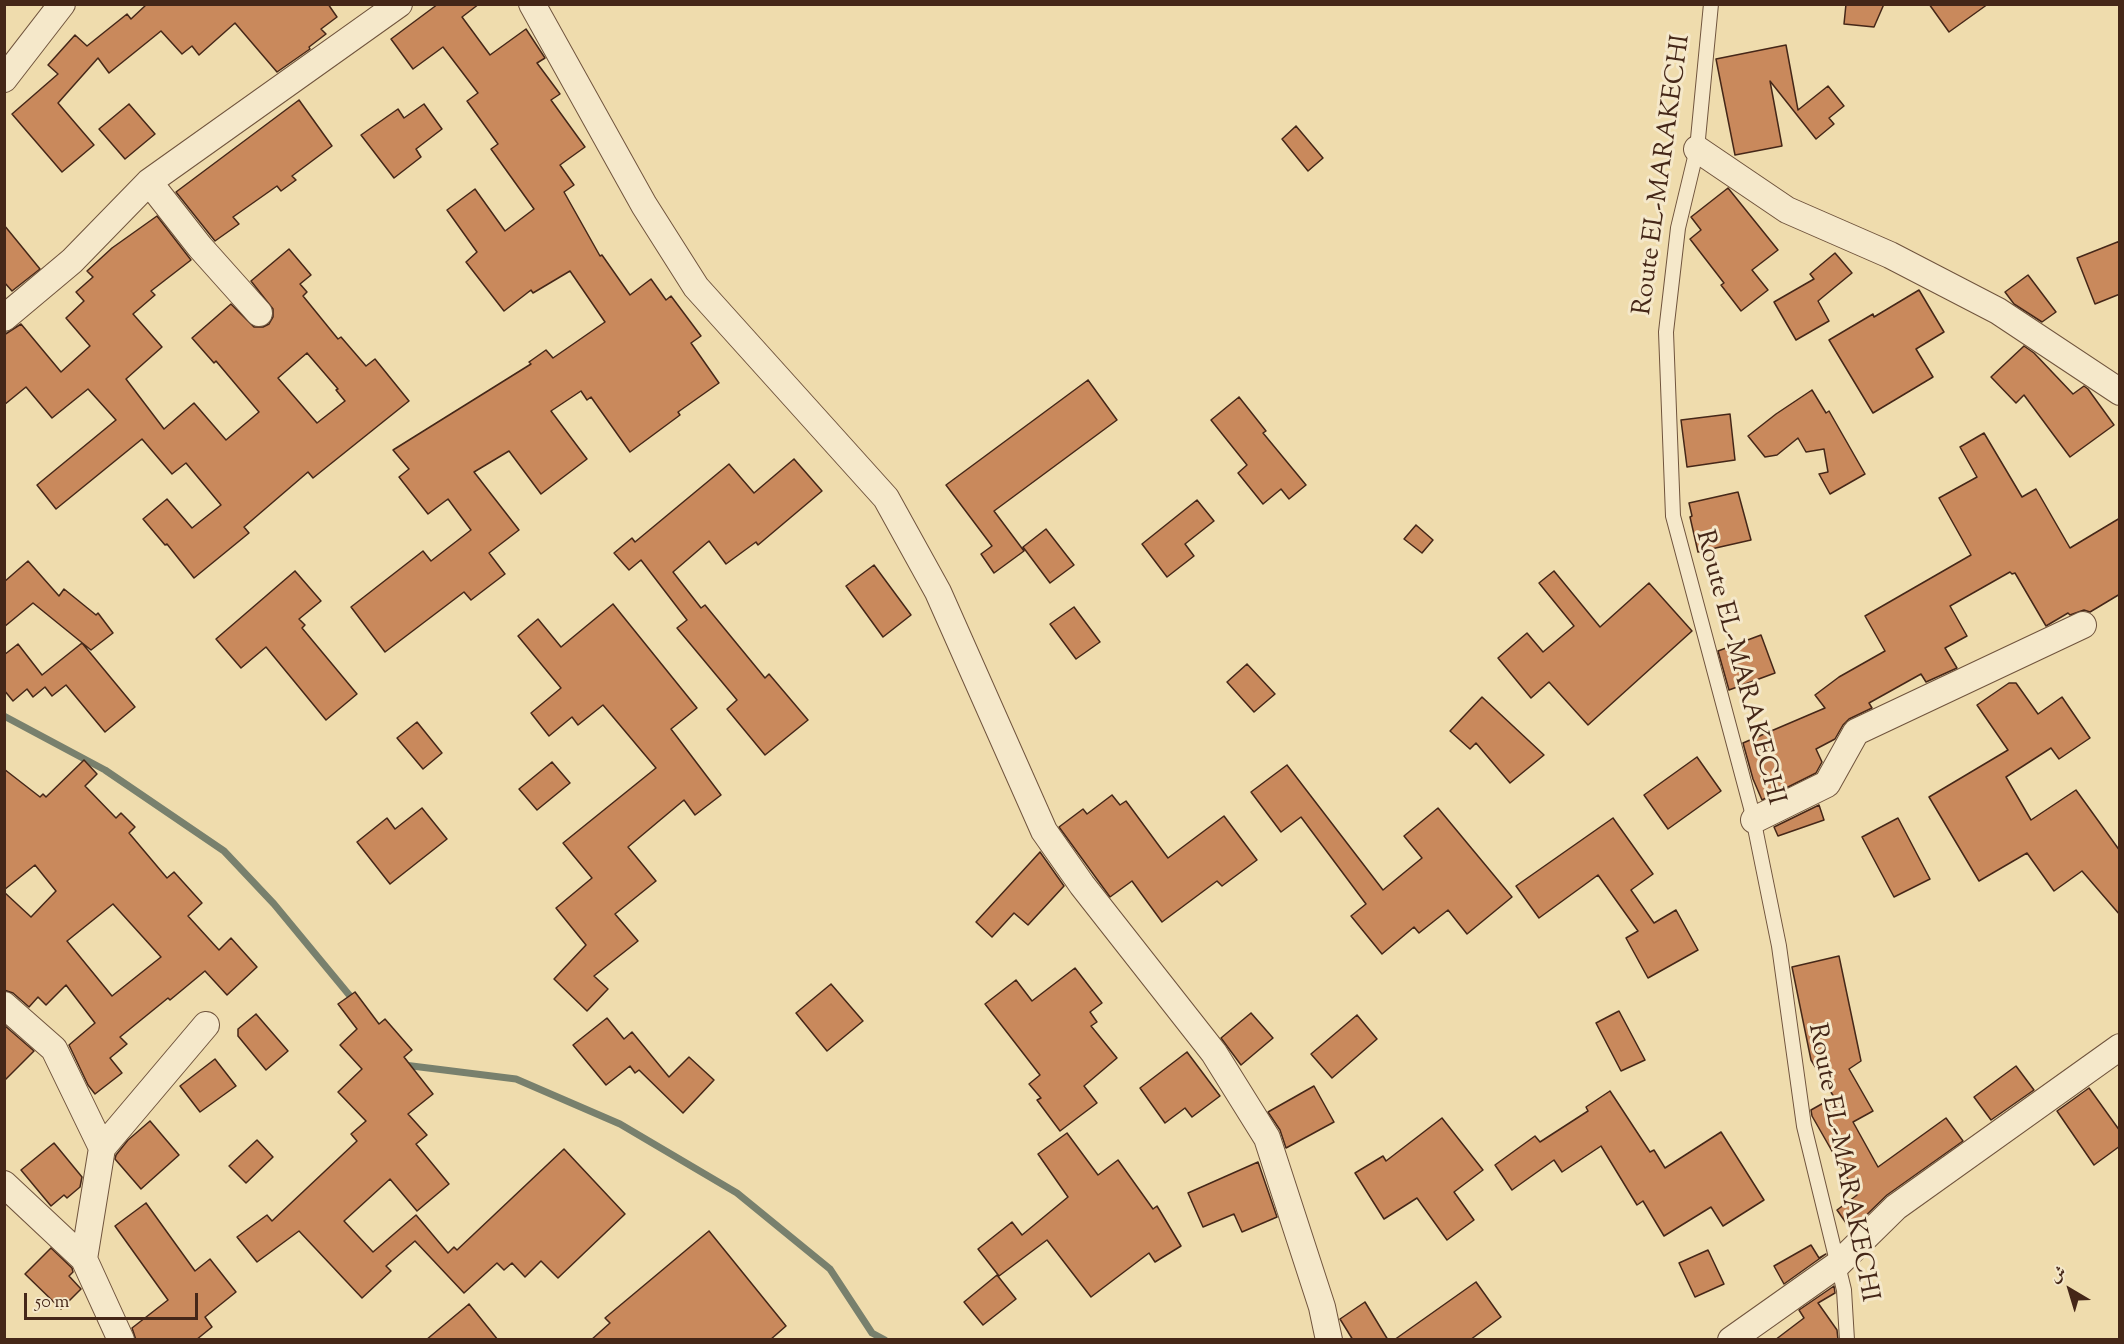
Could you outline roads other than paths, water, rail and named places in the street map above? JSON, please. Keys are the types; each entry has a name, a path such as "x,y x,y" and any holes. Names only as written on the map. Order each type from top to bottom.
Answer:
{"street":[{"path":"4,79 62,4"},
{"path":"4,318 72,261 149,182 399,4"},
{"path":"532,4 644,205 696,287 886,498 938,592 1044,831 1082,885 1214,1053 1267,1138 1322,1306 1329,1340"},
{"path":"1697,149 1787,210 1890,255 1998,311 2120,392"},
{"path":"149,182 200,247 260,313"},
{"path":"1754,820 1827,784 1856,732 2083,625"},
{"path":"4,1005 54,1049 102,1148"},
{"path":"84,1259 102,1148 206,1025"},
{"path":"1731,1340 1838,1265 1896,1207 2120,1047"},
{"path":"4,1184 84,1259 121,1340"}],"lane":[{"name":"Route EL-MARAKECHI","path":"1711,4 1697,149 1678,228 1666,332 1673,516 1754,820 1779,946 1804,1126 1844,1290 1847,1340"}],"waterway":[{"path":"4,716 105,770 224,851 274,904 355,1002"},
{"path":"404,1065 516,1079 620,1124 737,1193 830,1269 872,1333 885,1340"}]}
